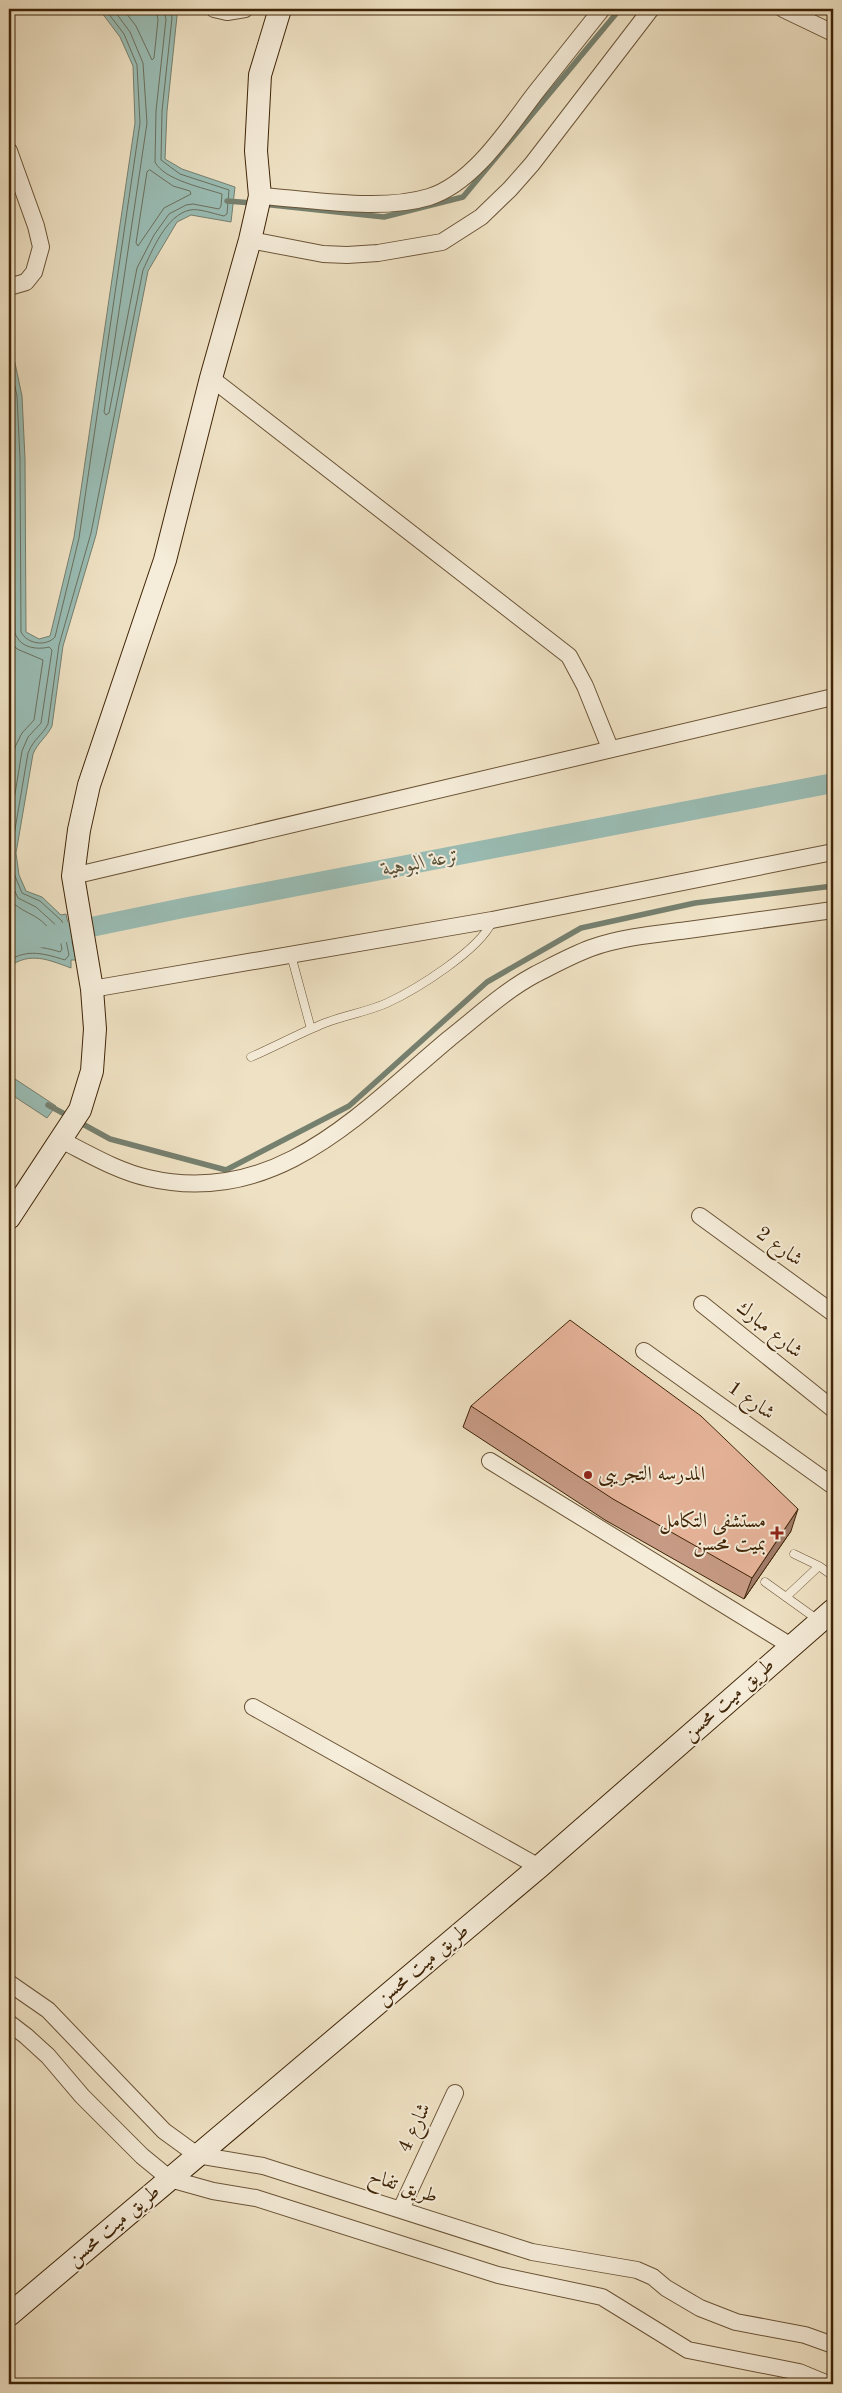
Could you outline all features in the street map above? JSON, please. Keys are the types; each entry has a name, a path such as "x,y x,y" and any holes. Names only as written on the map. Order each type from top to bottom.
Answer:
{"street":[{"path":"214,9 227,12 245,9"},
{"path":"9,1218 70,1127 92,1071 95,1028 92,989 74,876 79,830 90,785 165,560 211,378 252,234 259,199 256,151 260,75 280,9"},
{"path":"259,199 350,204 398,202 429,197 449,188 468,173 493,147 602,9"},
{"path":"252,234 323,254 378,253 442,242 481,217 532,164 651,9"},
{"path":"783,9 833,34"},
{"path":"9,150 36,226 41,247 34,272 26,282 9,287"},
{"path":"211,378 561,648 578,671 610,748"},
{"path":"74,876 610,748 833,697"},
{"path":"92,989 492,920 833,852"},
{"path":"70,1127 120,1169 146,1178 180,1184 210,1185 248,1178 276,1168 316,1147 498,999 536,974 591,948 630,938 833,910"},
{"name":"شارع 2","path":"700,1216 833,1313"},
{"name":"شارع مبارك","path":"702,1304 833,1408"},
{"name":"شارع 1","path":"644,1351 833,1486"},
{"path":"490,1460 791,1646"},
{"name":"طريق ميت محسن","path":"11,2309 170,2179 539,1867 826,1615"},
{"path":"253,1707 539,1867"},
{"name":"طريق تفاح","path":"9,1983 48,2010 164,2131 197,2156 263,2166 532,2252 637,2270 653,2277 666,2288 700,2308 736,2322 806,2335 833,2345"},
{"path":"9,2023 48,2056 82,2096 142,2156 170,2179 213,2191 256,2198 498,2275 602,2297 688,2350 799,2372 828,2384"},
{"name":"شارع 4","path":"401,2209 455,2093"}],"lane":[{"path":"251,1057 311,1029 386,1003 409,991 468,952 483,937 492,920"},
{"path":"291,955 311,1029"},
{"path":"794,1554 819,1566 833,1576"},
{"path":"786,1597 819,1566"},
{"path":"765,1582 786,1597 826,1615"}],"water":[{"path":"99,9 174,9 177,16 167,111 165,159 182,169 235,187 231,222 191,215 177,222 148,271 96,535 63,646 52,726 33,754 16,853 19,875 26,891 42,897 61,915 66,914 76,960 71,960 71,968 40,958 24,959 9,967 9,335 22,396 25,459 26,632 39,639 50,636 74,537 135,123 133,66 120,37"},
{"path":"9,1075 56,1106 47,1118 9,1093"}],"building":[{"path":"570,1320 701,1416 798,1509 752,1578 613,1499 471,1406"}],"waterway":[{"path":"262,204 384,217 463,197 620,9"},
{"path":"227,201 253,203"},
{"name":"ترعة البوهية","path":"9,944 183,908 833,783"},
{"path":"79,1122 110,1139 226,1170 349,1106 487,982 581,928 695,903 833,886"},
{"path":"48,1105 70,1117"}],"place":[{"name":"المدرسه التجريبى","path":"588,1475"},
{"name":"مستشفى التكامل بميت محسن","path":"777,1533"}]}
